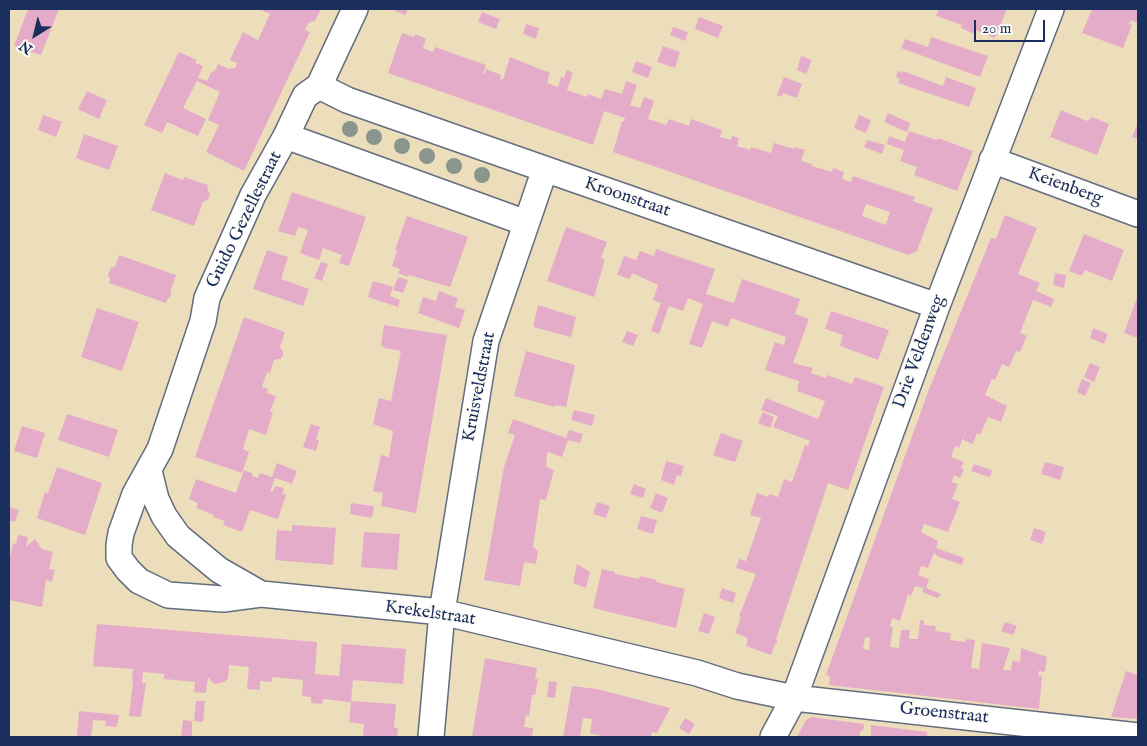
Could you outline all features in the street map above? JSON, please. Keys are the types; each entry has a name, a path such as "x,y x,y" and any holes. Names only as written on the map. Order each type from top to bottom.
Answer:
{"street":[{"name":"Guido Gezellestraat","path":"261,594 223,599 168,595 139,581 128,570 119,558 121,534 135,494 160,449 203,321 207,298 252,195 286,136 305,96 318,86 354,9"},
{"name":"Drie Veldenweg","path":"794,698 936,306 1051,9"},
{"name":"Kroonstraat","path":"318,86 348,100 936,306"},
{"path":"286,136 526,222"},
{"name":"Keienberg","path":"992,160 1138,214"},
{"name":"Kruisveldstraat","path":"431,737 442,612 486,342 545,169"},
{"name":"Krekelstraat","path":"149,471 156,499 164,516 178,536 219,570 261,594 442,612 697,673 737,686 794,698"},
{"path":"773,737 794,698"},
{"name":"Groenstraat","path":"794,698 1108,731 1138,736"}],"building":[{"path":"28,9 59,9 41,55 14,46"},
{"path":"259,9 321,9 315,21 309,22 305,30 310,32 244,171 206,152 219,125 208,120 220,92 197,81 183,108 206,119 198,136 167,122 162,133 144,125 179,52 197,60 195,63 203,66 198,78 207,81 218,64 229,69 235,68 237,63 230,60 243,32 258,40 270,14"},
{"path":"391,9 408,9 405,15"},
{"path":"939,9 1007,9 995,38 976,30 975,34 961,28 962,25 936,16"},
{"path":"1092,9 1138,9 1138,23 1131,20 1129,24 1132,25 1123,48 1082,33"},
{"path":"482,12 500,19 496,29 478,22"},
{"path":"699,17 723,26 718,38 695,29"},
{"path":"526,24 539,28 536,39 523,34"},
{"path":"673,27 688,32 685,41 670,35"},
{"path":"402,33 414,37 415,34 426,39 423,48 433,52 435,47 486,65 483,73 485,73 486,69 501,75 500,79 503,79 510,57 550,73 547,83 558,87 561,77 564,78 567,70 573,73 567,90 587,97 588,94 601,99 605,89 622,94 626,81 637,85 630,105 640,108 644,97 654,101 648,119 666,125 669,119 689,126 691,119 722,130 720,137 731,140 732,136 739,138 737,146 750,150 751,147 771,153 774,143 805,150 801,161 812,164 812,166 832,172 833,168 844,172 842,179 851,182 853,176 915,197 913,201 933,208 917,251 909,255 613,152 622,121 625,118 604,111 593,145 388,73","holes":["866,204 890,212 886,225 862,216"]},
{"path":"931,37 988,56 980,77 901,48 905,39 928,47"},
{"path":"663,46 680,52 675,68 657,62"},
{"path":"801,56 812,60 806,74 797,70"},
{"path":"636,61 652,67 648,78 632,72"},
{"path":"898,71 902,73 903,71 943,86 946,77 976,88 969,107 898,83 900,79 896,77"},
{"path":"784,77 802,84 797,98 783,93 782,97 777,95"},
{"path":"87,91 107,100 99,119 78,109"},
{"path":"1061,110 1087,121 1092,117 1109,124 1097,155 1050,137"},
{"path":"888,113 910,123 907,132 884,122"},
{"path":"43,115 62,122 56,137 38,130"},
{"path":"859,115 871,120 866,133 854,128"},
{"path":"1138,123 1138,139 1132,137"},
{"path":"909,131 937,140 938,138 973,151 957,191 914,175 917,167 900,161 904,150 887,144 889,136 905,142"},
{"path":"84,134 118,146 109,170 76,158"},
{"path":"867,140 885,145 882,154 864,147"},
{"path":"165,173 183,180 184,177 208,185 207,188 210,194 208,199 203,202 194,226 151,210"},
{"path":"292,192 366,217 349,266 339,263 342,255 323,248 319,260 300,253 308,230 298,227 295,236 278,231"},
{"path":"1005,215 1037,228 1018,274 1040,283 1036,291 1054,299 1051,307 1033,300 1020,333 1027,336 1020,352 1016,351 1009,367 1002,364 995,380 992,379 985,395 1007,406 1001,422 988,417 980,435 977,433 973,444 963,440 966,430 959,448 955,446 951,457 964,462 961,468 964,469 960,478 954,475 952,482 958,484 952,499 960,502 948,532 924,524 921,532 938,541 936,548 964,558 962,565 939,557 934,553 928,568 921,566 918,575 929,579 926,588 941,594 938,598 922,592 924,588 915,586 911,596 908,594 900,621 892,618 890,627 893,627 890,647 899,648 901,630 910,630 909,639 918,639 920,620 924,621 924,625 936,626 935,631 951,633 950,640 966,642 966,639 975,640 971,668 979,669 982,643 1010,648 1003,670 1011,670 1012,661 1020,662 1021,648 1047,657 1045,672 1039,671 1038,675 1042,676 1039,709 829,685 830,676 826,675 928,392 991,238 996,239","holes":["865,637 870,638 869,650 863,649"]},
{"path":"407,216 468,237 450,287 409,275 408,277 398,273 400,269 392,266 397,251 395,250"},
{"path":"566,227 607,242 601,258 605,259 594,297 547,281"},
{"path":"1084,234 1124,250 1112,281 1085,270 1082,276 1069,271"},
{"path":"656,249 715,269 706,294 734,303 742,279 800,299 795,314 809,319 793,363 813,368 811,373 826,378 827,375 852,384 855,377 884,387 848,490 828,483 776,639 778,642 775,644 771,655 746,646 748,639 735,633 741,617 739,616 756,574 736,568 739,559 746,561 761,518 750,515 757,493 768,497 769,494 778,497 784,479 792,482 805,445 808,446 810,441 773,427 778,416 761,410 766,398 818,419 825,401 797,391 799,381 765,370 775,342 784,345 786,337 731,318 728,327 712,321 702,348 689,344 703,304 688,298 683,311 669,306 659,334 651,331 661,303 653,300 658,285 632,273 630,279 617,275 624,256 636,260 640,251 654,256"},
{"path":"267,250 288,257 281,279 309,289 303,306 253,289"},
{"path":"119,255 176,275 170,298 168,298 166,303 109,283 108,275 111,268 115,267"},
{"path":"321,262 328,264 322,281 314,278"},
{"path":"1055,273 1066,275 1064,288 1053,285"},
{"path":"398,277 408,280 403,293 393,290"},
{"path":"373,281 393,287 390,296 400,300 398,307 368,297"},
{"path":"439,291 458,298 455,307 465,310 459,328 418,313 423,297 436,301"},
{"path":"1138,295 1138,338 1124,333"},
{"path":"538,305 576,317 571,337 533,327"},
{"path":"97,308 139,322 122,371 81,357"},
{"path":"831,311 889,330 878,360 840,346 843,335 825,329"},
{"path":"244,317 285,332 280,347 283,351 283,356 280,359 274,360 270,373 267,372 262,387 268,389 267,393 276,396 270,412 273,412 266,435 249,429 243,449 249,452 242,473 195,457"},
{"path":"384,325 447,335 416,513 381,506 383,493 373,491 381,455 389,457 393,431 373,424 379,398 391,401 401,351 385,348 381,345"},
{"path":"1093,328 1108,334 1104,344 1090,338"},
{"path":"627,331 638,335 633,346 622,342"},
{"path":"526,351 575,365 566,407 555,405 555,407 514,396"},
{"path":"1090,363 1100,367 1094,382 1084,377"},
{"path":"1082,379 1091,383 1085,396 1077,392"},
{"path":"574,410 595,415 592,426 571,420"},
{"path":"763,412 774,417 770,428 758,423"},
{"path":"67,414 118,430 109,457 58,440"},
{"path":"513,419 566,438 569,430 583,434 580,443 568,440 562,457 548,452 547,454 546,467 554,470 546,500 540,499 533,547 538,551 536,564 524,562 520,586 484,580 504,467 515,435 508,433"},
{"path":"311,424 320,427 316,439 319,440 316,451 303,447"},
{"path":"22,426 45,433 37,458 14,451"},
{"path":"721,433 743,441 735,462 713,455"},
{"path":"666,461 684,466 681,476 677,475 674,485 661,480"},
{"path":"1045,462 1064,467 1060,480 1041,474"},
{"path":"277,463 297,471 292,484 275,478 270,492 273,491 275,486 284,488 282,494 286,495 278,519 250,510 242,532 223,525 225,521 196,508 198,503 189,499 196,479 236,493 244,470 258,478 260,473 272,477"},
{"path":"974,464 992,470 990,477 971,471"},
{"path":"57,467 102,483 85,535 37,518 45,492 48,493"},
{"path":"634,484 646,489 643,498 630,494"},
{"path":"656,493 668,498 662,513 650,508"},
{"path":"597,502 610,506 606,518 593,514"},
{"path":"351,503 374,506 372,518 350,514"},
{"path":"9,507 19,510 15,522 9,520"},
{"path":"641,516 657,520 653,534 637,529"},
{"path":"292,525 336,528 333,565 275,560 277,530 292,531"},
{"path":"1034,528 1046,532 1042,544 1030,540"},
{"path":"364,532 400,534 397,570 361,567"},
{"path":"18,535 28,537 26,547 35,539 42,549 53,552 49,569 55,570 52,582 46,580 42,607 9,600 9,562 13,543 16,544"},
{"path":"577,564 590,572 586,588 573,583"},
{"path":"602,569 639,579 640,576 657,580 656,582 685,589 676,628 593,608"},
{"path":"722,588 736,593 733,603 719,598"},
{"path":"704,613 715,617 709,634 698,631"},
{"path":"1005,622 1017,626 1013,635 1001,631"},
{"path":"97,624 317,642 315,674 339,676 342,644 406,649 403,684 353,680 351,701 396,704 394,728 398,728 397,737 363,737 364,724 349,722 351,702 323,699 322,704 311,703 311,697 302,696 303,680 272,677 272,682 260,681 260,690 247,689 249,667 229,665 228,679 224,682 214,684 208,677 206,693 194,692 195,682 164,679 164,674 143,672 142,683 146,683 141,717 129,716 133,669 93,666"},
{"path":"485,658 537,668 535,679 538,679 535,695 532,695 529,716 526,715 524,727 533,728 532,737 472,737"},
{"path":"1126,671 1138,675 1138,719 1111,717"},
{"path":"549,681 557,682 555,698 547,697"},
{"path":"572,686 597,689 670,708 657,733 652,732 651,737 605,737 590,733 592,719 583,718 580,737 563,737"},
{"path":"196,701 205,701 203,722 194,721"},
{"path":"79,711 119,715 117,727 105,726 106,721 93,720 91,737 77,736"},
{"path":"812,717 864,724 863,731 860,731 860,737 797,737 806,720"},
{"path":"685,718 695,724 689,734 679,728"},
{"path":"183,720 192,721 192,737 181,737"},
{"path":"871,725 927,732 927,735 931,737 871,737"}]}
